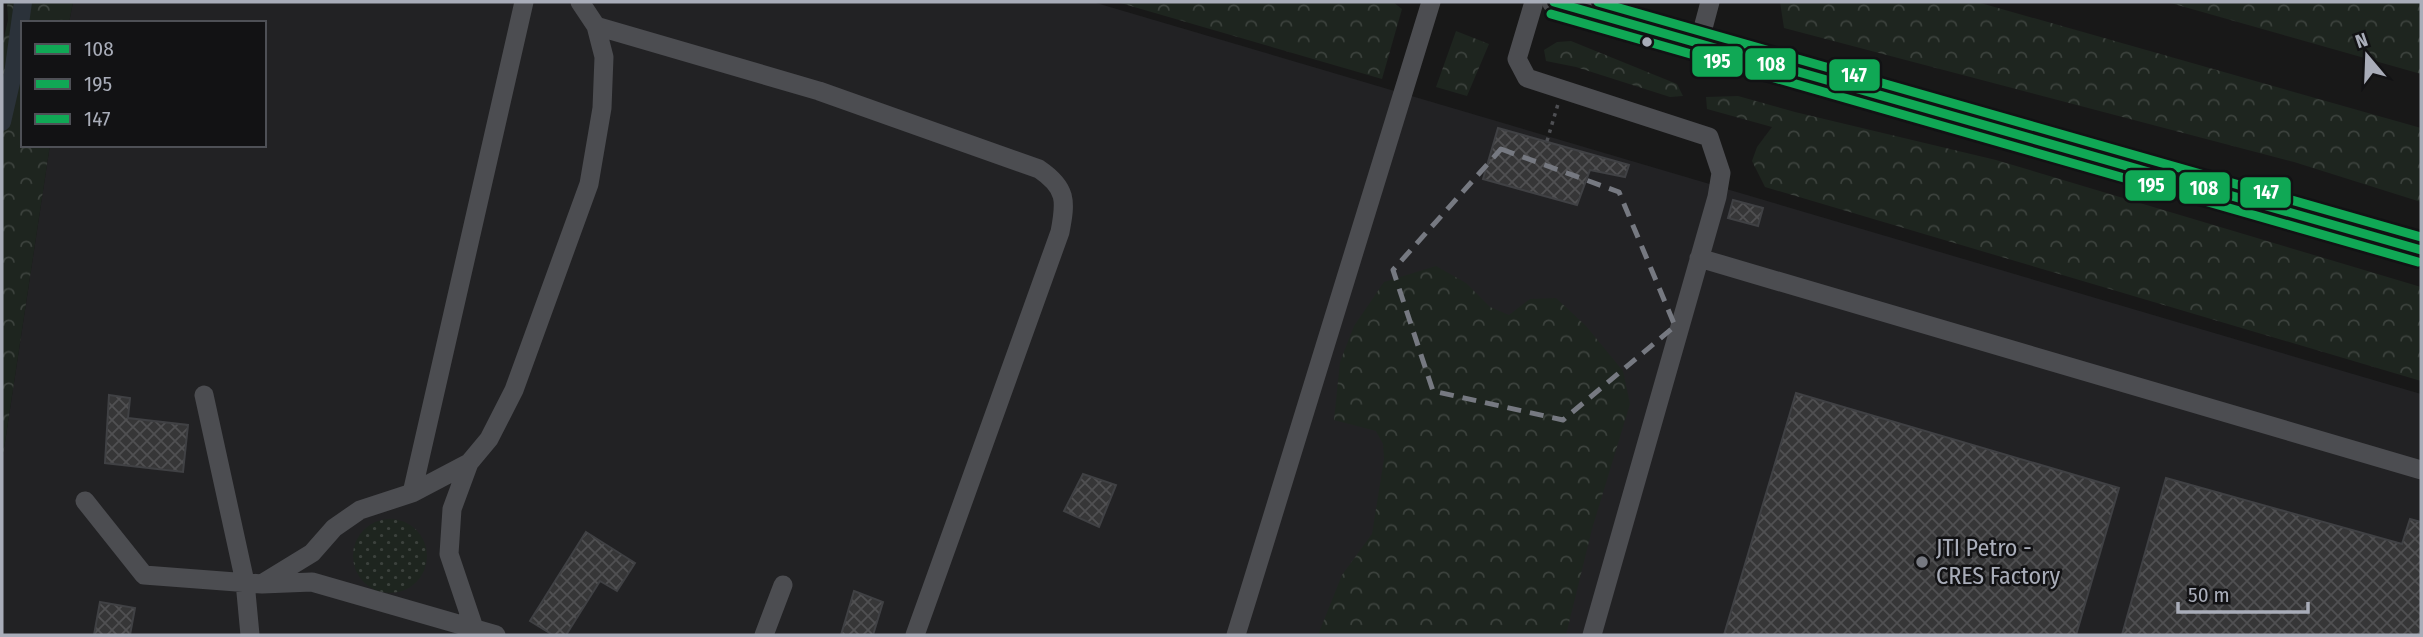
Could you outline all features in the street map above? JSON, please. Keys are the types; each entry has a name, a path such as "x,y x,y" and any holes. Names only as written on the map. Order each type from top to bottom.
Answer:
{"main road":[{"path":"1554,2 2421,250"}],"street":[{"path":"412,493 524,2"},
{"path":"473,632 449,554 452,509 469,463 489,439 514,390 589,184 602,108 604,57 596,26 580,2"},
{"path":"1236,635 1431,2"},
{"path":"1534,2 1517,59 1527,78 1709,137 1721,173 1717,197 1592,635"},
{"path":"1699,43 1710,2"},
{"path":"596,26 832,95 1039,169 1053,178 1062,191 1065,208 1060,232 915,635"},
{"path":"1699,258 2421,470"},
{"path":"204,395 254,583 250,635"},
{"path":"254,583 312,554 334,528 360,510 412,493 469,463"},
{"path":"85,501 144,575 254,583 312,582 473,632 496,635"},
{"path":"765,635 783,585"}],"highlighted area":[{"path":"1501,149 1619,192 1675,326 1563,420 1433,391 1393,270"}],"shaded area":[{"path":"73,2 1093,2 2421,394 2421,635 2,635 2,462 50,147 266,147 266,21 69,21"}],"green space":[{"path":"7,2 73,2 69,21 21,21 21,147 50,147 2,462 2,46 8,20"},
{"path":"1117,2 1393,2 1402,9 1382,79"},
{"path":"1780,2 1977,2 2421,128 2421,202 2294,162 1784,28"},
{"path":"2167,2 2421,2 2421,74"},
{"path":"1456,31 1489,44 1467,96 1436,87"},
{"path":"1571,41 1677,84 1683,96 1670,97 1576,67 1546,61 1544,50 1557,42"},
{"path":"1738,96 1996,160 2421,287 2421,381 1765,187 1752,161 1757,147 1772,127 1707,109 1706,97"},
{"path":"1436,266 1466,283 1490,307 1509,315 1530,299 1556,298 1586,326 1623,371 1630,404 1592,529 1566,635 1318,635 1342,575 1372,534 1384,459 1383,444 1376,431 1334,420 1340,362 1354,326 1384,282"},
{"path":"390,519 411,525 421,535 427,556 421,577 411,587 390,593 369,587 359,577 353,556 359,535 369,525"}],"building":[{"path":"1498,128 1629,165 1625,177 1590,170 1577,205 1483,179"},
{"path":"1733,200 1763,208 1758,226 1728,218"},
{"name":"JTI Petro - CRES Factory","path":"1796,393 2119,488 2076,635 1724,635"},
{"path":"109,395 130,398 128,418 188,425 183,472 105,463"},
{"path":"1083,474 1116,485 1099,527 1064,511"},
{"path":"2166,478 2402,544 2410,519 2421,522 2421,635 2122,635"},
{"path":"586,532 635,563 617,591 600,581 566,635 553,635 530,621"},
{"path":"854,591 883,602 873,635 841,635"},
{"path":"100,602 135,608 130,635 94,635"}],"waterway":[{"path":"2,122 13,74 23,2"}],"transit line":[{"name":"108","path":"1554,2 2421,250"},
{"name":"147","path":"1598,2 2421,237"},
{"name":"195","path":"1551,14 2418,262"}],"place":[{"name":"JTI Petro - CRES Factory","path":"1922,562"}]}
